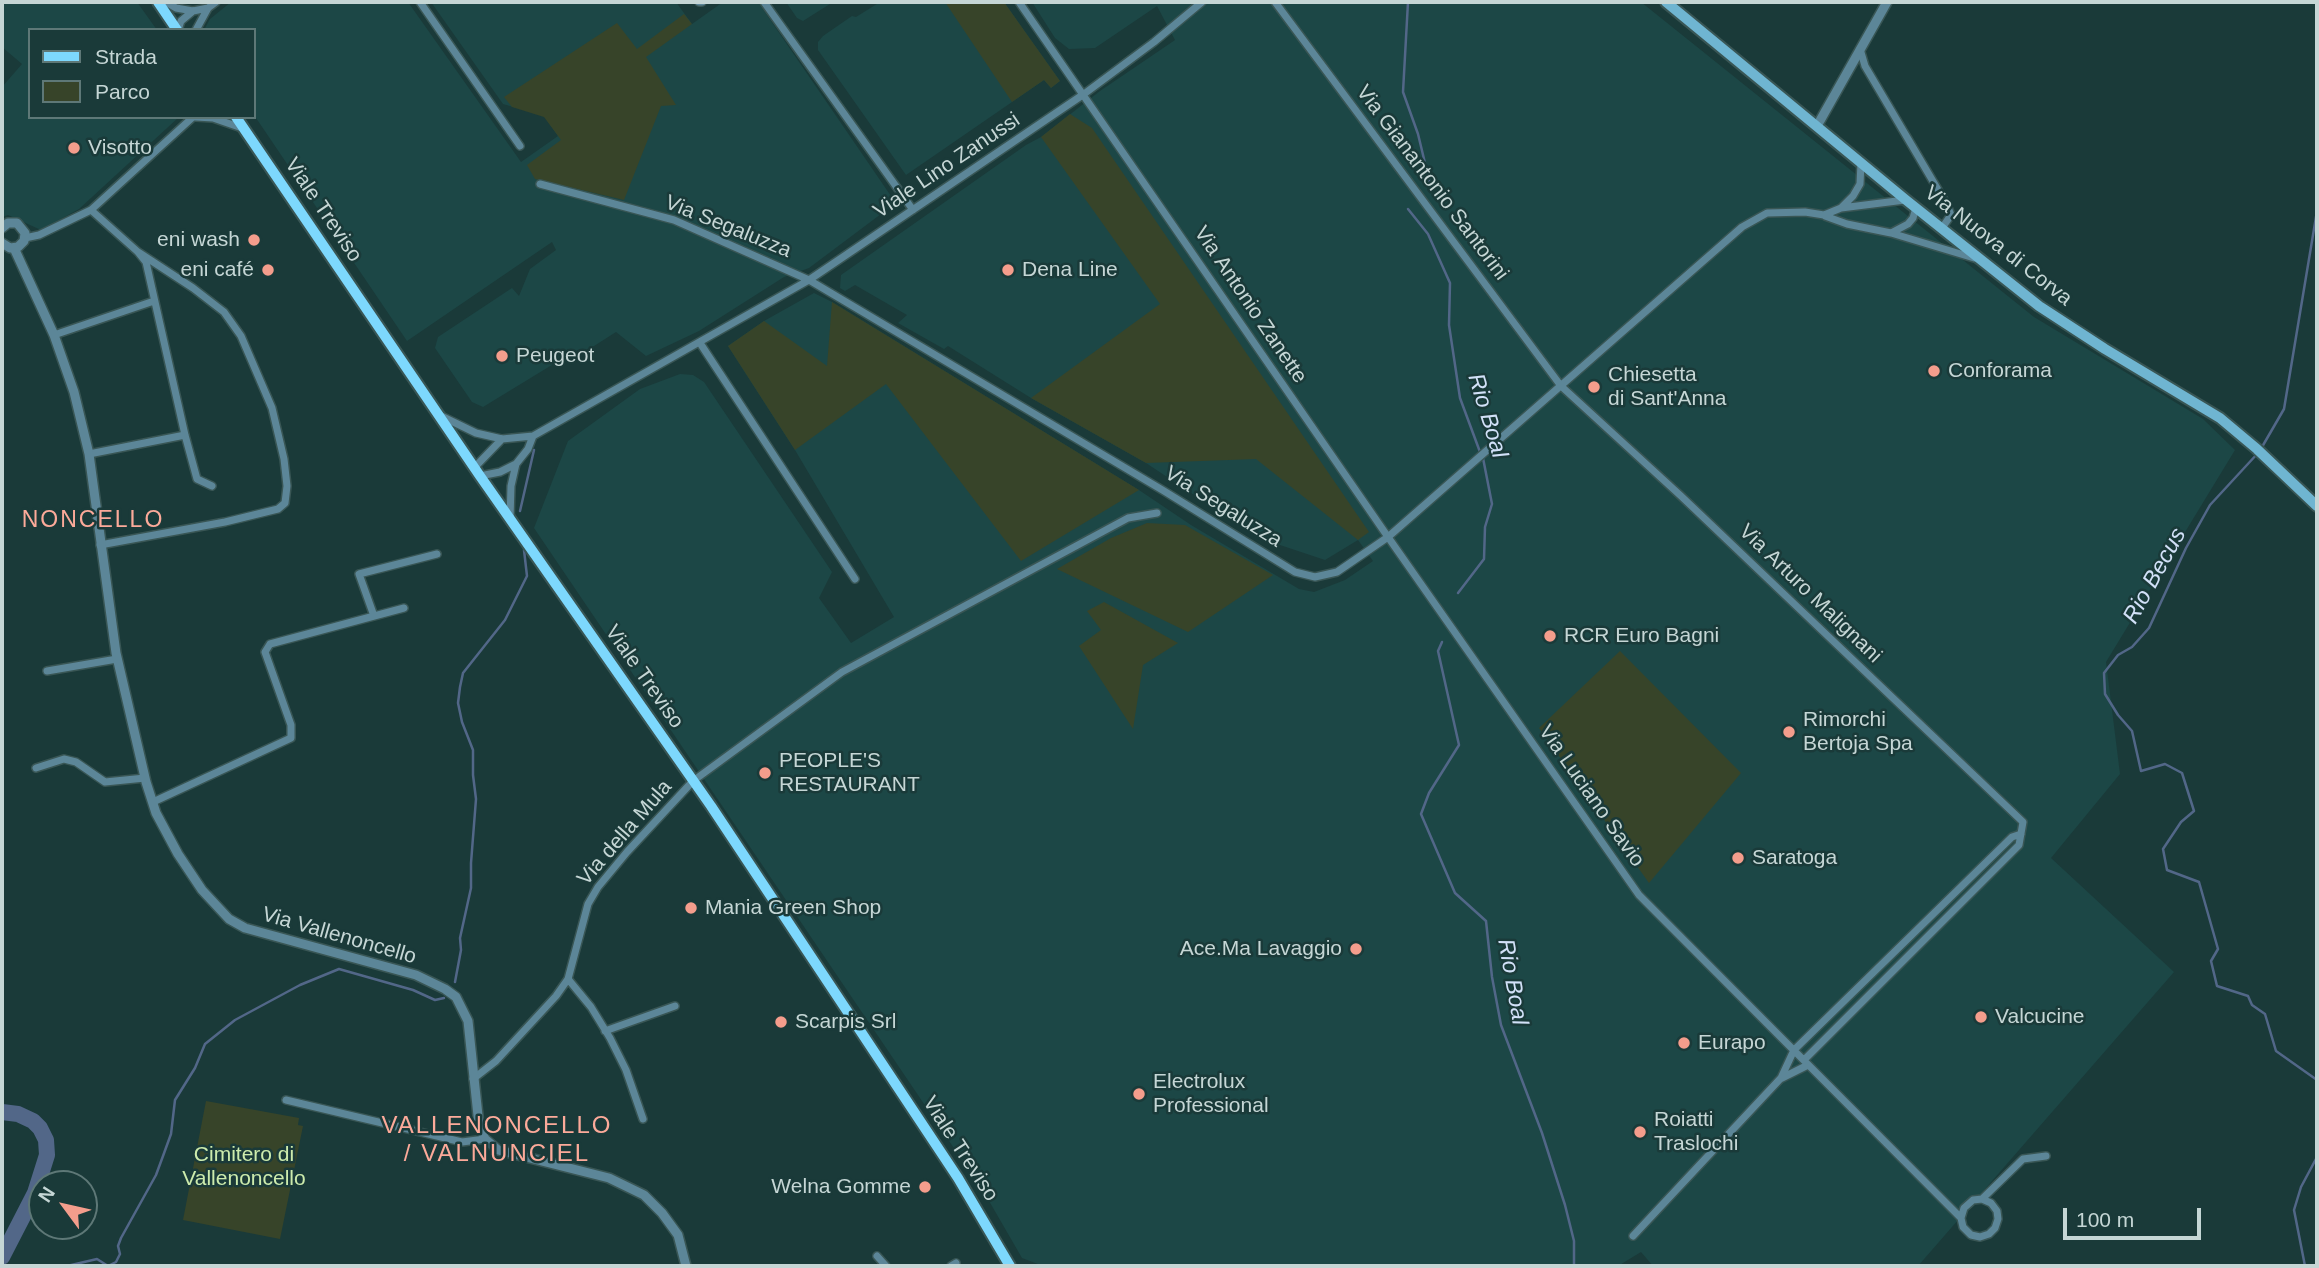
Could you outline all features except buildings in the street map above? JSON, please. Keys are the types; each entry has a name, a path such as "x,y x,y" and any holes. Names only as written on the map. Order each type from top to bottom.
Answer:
{"main road":[{"path":"158,2 176,28"},
{"name":"Via Nuova di Corva","path":"1666,2 2039,306 2220,418 2317,506"},
{"name":"Viale Treviso","path":"237,119 510,520 693,781 958,1178 1010,1266"}],"street":[{"path":"166,2 176,8 193,11 208,8"},
{"path":"197,27 208,8 216,2"},
{"path":"420,2 520,146"},
{"path":"764,2 913,210"},
{"name":"Via Antonio Zanette","path":"1019,2 1388,537"},
{"name":"Viale Lino Zanussi","path":"438,415 476,433 502,439 533,436 809,280 1084,93 1202,2"},
{"name":"Via Gianantonio Santorini","path":"1275,2 1561,386"},
{"path":"1817,126 1887,2"},
{"path":"178,28 181,21 193,11"},
{"path":"1860,49 1865,66 1947,205 1951,215 1942,228"},
{"path":"25,238 39,236 91,210 192,119"},
{"path":"217,119 244,129"},
{"path":"1841,208 1860,184 1861,163"},
{"name":"Via Segaluzza","path":"540,184 674,220 809,280 1295,572 1315,577 1338,572 1388,537 1742,227 1767,213 1805,212 1824,215 1847,224 1891,233 1985,262"},
{"name":"Via Segaluzza","path":"1824,215 1841,208 1906,200"},
{"path":"1891,233 1908,224 1916,208"},
{"path":"91,210 138,252 224,312 241,336 272,408 284,459 287,486 285,503 278,509 225,522 100,545"},
{"path":"2,228 8,223 17,223 24,229 25,238 14,248 6,247 2,243"},
{"name":"Via Vallenoncello","path":"14,248 54,335 74,392 89,454 117,659 145,778 153,802 178,854 202,890 229,919 246,928 416,975 445,989 456,998 468,1021 479,1125 485,1139"},
{"path":"138,252 146,262 197,479 212,486"},
{"path":"54,335 154,301"},
{"path":"700,343 855,579"},
{"name":"Via Arturo Malignani","path":"1561,386 1681,496 2023,822 2021,834"},
{"path":"89,454 185,435"},
{"name":"Viale Lino Zanussi","path":"510,520 511,486 516,464 528,449 533,436"},
{"path":"477,472 502,439"},
{"path":"477,472 500,472 516,464"},
{"name":"Via della Mula","path":"473,1079 496,1061 538,1018 568,979 588,904 611,870 693,781 842,672 1128,518 1157,513"},
{"name":"Via Luciano Savio","path":"1388,537 1639,895 1961,1218 1963,1227 1971,1235 1980,1237 1989,1234 1998,1219 1997,1211 1991,1203 1982,1199"},
{"path":"374,616 359,574 437,554"},
{"path":"153,802 291,738 290,725 265,652 271,644 404,608"},
{"path":"47,671 117,659"},
{"path":"36,768 64,759 76,762 105,782 145,778"},
{"path":"1633,1236 1781,1078 1806,1063 2019,845 2021,834 2011,837 1794,1050 1781,1078"},
{"path":"568,979 591,1007 626,1070 643,1119"},
{"path":"605,1031 675,1006"},
{"path":"286,1100 462,1142 485,1139 498,1150 609,1178 644,1195 662,1213 678,1235 686,1266"},
{"path":"1961,1218 1964,1208 1973,1200 1982,1199 2023,1159 2046,1156"},
{"path":"1947,1204 1964,1208"},
{"path":"877,1256 886,1266"}],"shaded area":[{"path":"2,2 137,2 156,28 28,28 28,119 177,119 79,209 41,230 8,215 2,217 2,87 22,64 2,47"},
{"path":"231,2 408,2 521,162 558,136 544,116 503,104 431,2 676,2 692,24 723,2 758,2 893,199 889,208 809,268 784,277 699,331 646,356 616,332 569,362 565,357 483,407 472,402 435,348 438,337 512,288 519,296 530,269 556,250 552,242 407,341 256,118 256,28 205,28 210,19"},
{"path":"786,2 833,2 803,21 797,18"},
{"path":"880,2 1004,2 1060,81 1051,88 1044,80 906,175 818,50 818,42 823,36 852,16 856,17"},
{"path":"1032,2 1641,2 2034,317 2203,419 2235,450 2106,662 2120,774 2051,858 2174,972 1918,1266 1653,1266 1641,1252 1618,1266 1043,1266 1022,1258 985,1194 534,528 568,441 640,389 680,374 693,375 704,382 832,572 819,598 851,643 894,617 795,450 728,346 764,321 814,293 1299,589 1314,592 1345,580 1373,561 1358,540 1325,560 1259,538 1146,463 1031,398 948,346 944,349 898,323 907,315 855,285 845,291 840,288 841,275 1041,137 1100,91 1175,40 1157,6 1095,48 1069,49 1055,38"}],"green space":[{"path":"945,2 1004,2 1060,81 1051,88 1044,80 1012,102"},
{"path":"684,14 692,24 646,57 676,105 661,106 624,200 535,179 527,165 561,140 544,117 512,107 504,97 617,23 637,49"},
{"path":"1070,114 1092,128 1369,532 1358,540 1256,459 1146,463 1031,398 1160,304 1041,137"},
{"path":"832,302 1139,490 1021,561 886,384 795,450 728,346 764,321 827,366"},
{"path":"1147,523 1185,525 1273,575 1188,632 1057,569 1111,538"},
{"path":"1104,602 1178,643 1143,665 1133,729 1079,646 1101,630 1087,611"},
{"path":"1620,651 1741,773 1649,883 1539,728"},
{"name":"Cimitero di Vallenoncello","path":"206,1101 299,1118 298,1125 303,1126 280,1239 183,1220"}],"waterway":[{"name":"Rio Boal","path":"1408,2 1403,92 1418,134 1430,184"},
{"name":"Rio Boal","path":"1408,209 1428,234 1450,283 1449,325 1460,398 1480,452"},
{"name":"Rio Becus","path":"2262,447 2284,409 2317,211"},
{"path":"520,511 534,450"},
{"name":"Rio Becus","path":"2258,453 2210,505 2186,548 2149,628 2132,647 2118,655 2104,673 2105,694 2132,731 2141,771 2165,764 2182,773 2194,811 2181,822 2163,849 2167,870 2199,882 2218,949 2211,961 2217,986 2248,996 2252,1005 2265,1014 2276,1051 2317,1080"},
{"name":"Rio Boal","path":"1458,593 1484,559 1485,527 1492,504 1483,458"},
{"path":"455,982 461,950 460,938 471,888 476,799 473,750 458,703 460,687 463,673 505,620 527,576 524,550"},
{"name":"Rio Boal","path":"1442,642 1438,651 1459,745 1429,793 1421,814 1455,893 1486,921 1501,1025 1542,1133 1565,1205 1574,1241 1574,1266"},
{"path":"67,1266 97,1259 108,1266 116,1262 120,1254 118,1246 121,1238 156,1175 163,1156 171,1134 175,1100 195,1068 205,1044 235,1020 300,985 339,969 413,990 435,1000 444,998"},
{"path":"2,1112 18,1114 33,1121 46,1140 47,1155 35,1193 2,1257"},
{"name":"Rio Becus","path":"2305,1266 2294,1210 2301,1187 2317,1157"}],"place":[{"name":"Visotto","path":"74,148"},
{"name":"eni wash","path":"254,240"},
{"name":"eni café","path":"268,270"},
{"name":"Dena Line","path":"1008,270"},
{"name":"Peugeot","path":"502,356"},
{"name":"Conforama","path":"1934,371"},
{"name":"Chiesetta di Sant'Anna","path":"1594,387"},
{"name":"RCR Euro Bagni","path":"1550,636"},
{"name":"Rimorchi Bertoja Spa","path":"1789,732"},
{"name":"PEOPLE'S RESTAURANT","path":"765,773"},
{"name":"Saratoga","path":"1738,858"},
{"name":"Mania Green Shop","path":"691,908"},
{"name":"Ace.Ma Lavaggio","path":"1356,949"},
{"name":"Valcucine","path":"1981,1017"},
{"name":"Scarpis Srl","path":"781,1022"},
{"name":"Eurapo","path":"1684,1043"},
{"name":"Electrolux Professional","path":"1139,1094"},
{"name":"Roiatti Traslochi","path":"1640,1132"},
{"name":"Welna Gomme","path":"925,1187"}],"district":[{"name":"NONCELLO","path":"93,521"},
{"name":"VALLENONCELLO / VALNUNCIEL","path":"497,1140"}]}
